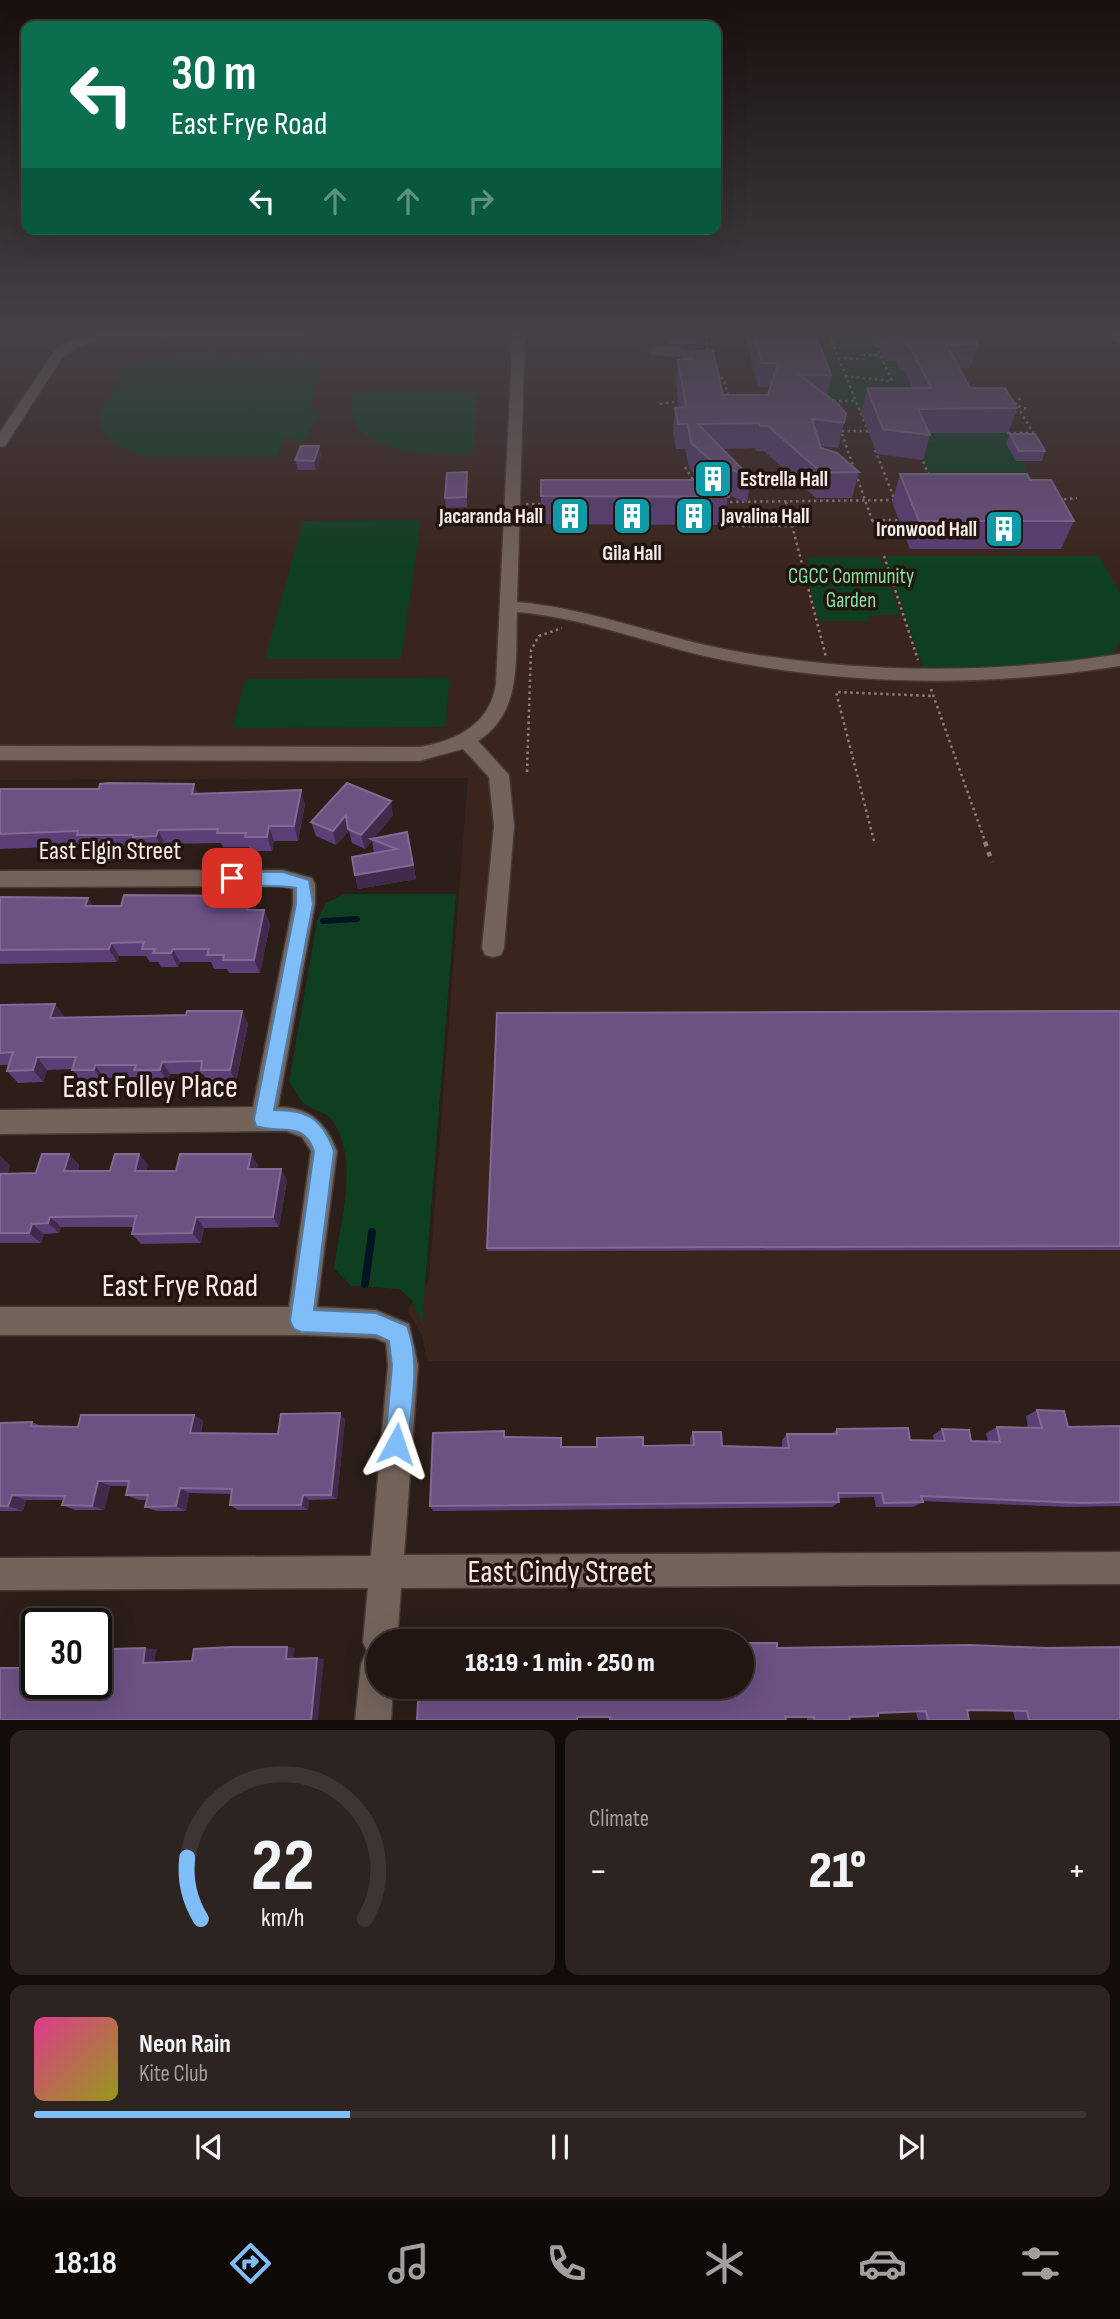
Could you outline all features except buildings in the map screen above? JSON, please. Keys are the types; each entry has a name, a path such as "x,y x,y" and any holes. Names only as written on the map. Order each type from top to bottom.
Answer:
{"street":[{"path":"0,443 21,410"},
{"path":"0,753 419,754 440,751 467,741 489,722 502,701 509,606 515,410"},
{"path":"509,606 568,612 725,655 828,669 979,676 1120,660"},
{"path":"467,741 499,775 503,826 493,948"},
{"name":"East Elgin Street","path":"0,879 283,878 304,884 304,904 263,1119"},
{"name":"East Folley Place","path":"0,1122 286,1119 304,1124 318,1134 324,1151 301,1321"},
{"name":"East Frye Road","path":"0,1321 301,1321 376,1324 399,1334 403,1366 386,1574"},
{"name":"East Cindy Street","path":"0,1574 1120,1568"},
{"path":"381,1629 386,1574"},
{"path":"373,1720 375,1699"}],"path":[{"path":"718,500 895,500 859,410"},
{"path":"996,412 1021,412 1033,433 1006,433 996,412"},
{"path":"835,426 841,431 872,520 888,536 913,536"},
{"path":"841,431 868,431"},
{"path":"916,445 931,479"},
{"path":"685,467 697,486"},
{"path":"1057,500 1077,498"},
{"path":"786,501 828,669"},
{"path":"723,502 728,525 792,526"},
{"path":"511,509 522,509 525,504 552,504"},
{"path":"872,520 908,520"},
{"path":"884,556 919,665 925,673 992,862"},
{"path":"527,772 531,650 535,641 545,633 570,628"},
{"path":"874,841 836,692 933,696"}],"shaded area":[{"path":"0,410 1120,410 1120,1361 427,1361 422,1335 407,1310 429,1280 468,778 0,780"}],"green space":[{"path":"102,410 322,412 302,442 285,437 276,457 150,457 116,443 103,430 100,414"},
{"path":"351,410 476,410 473,454 424,453 388,446 360,430"},
{"path":"911,433 1008,433 1043,500 939,500"},
{"path":"421,520 401,659 265,659 303,521"},
{"path":"884,556 1099,556 1120,593 1120,641 1108,662 925,673"},
{"name":"CGCC Community Garden","path":"807,557 880,557 900,615 869,615 871,621 819,621 804,565 809,564"},
{"path":"450,678 445,727 232,728 246,679"},
{"path":"345,894 456,894 422,1324 412,1301 400,1289 351,1286 334,1268 346,1192 345,1154 332,1120 303,1102 289,1082 317,921 326,903"}],"waterway":[{"path":"323,921 357,919"},
{"path":"365,1284 372,1232"}],"place":[{"name":"Estrella Hall","path":"713,479"},
{"name":"Jacaranda Hall","path":"570,516"},
{"name":"Gila Hall","path":"632,516"},
{"name":"Javalina Hall","path":"694,516"},
{"name":"Ironwood Hall","path":"1004,529"}],"route":[{"path":"232,878 283,878 304,884 304,904 263,1119 286,1119 304,1124 318,1134 324,1151 323,1169 301,1321 376,1324 399,1334 403,1366 396,1444"}]}
